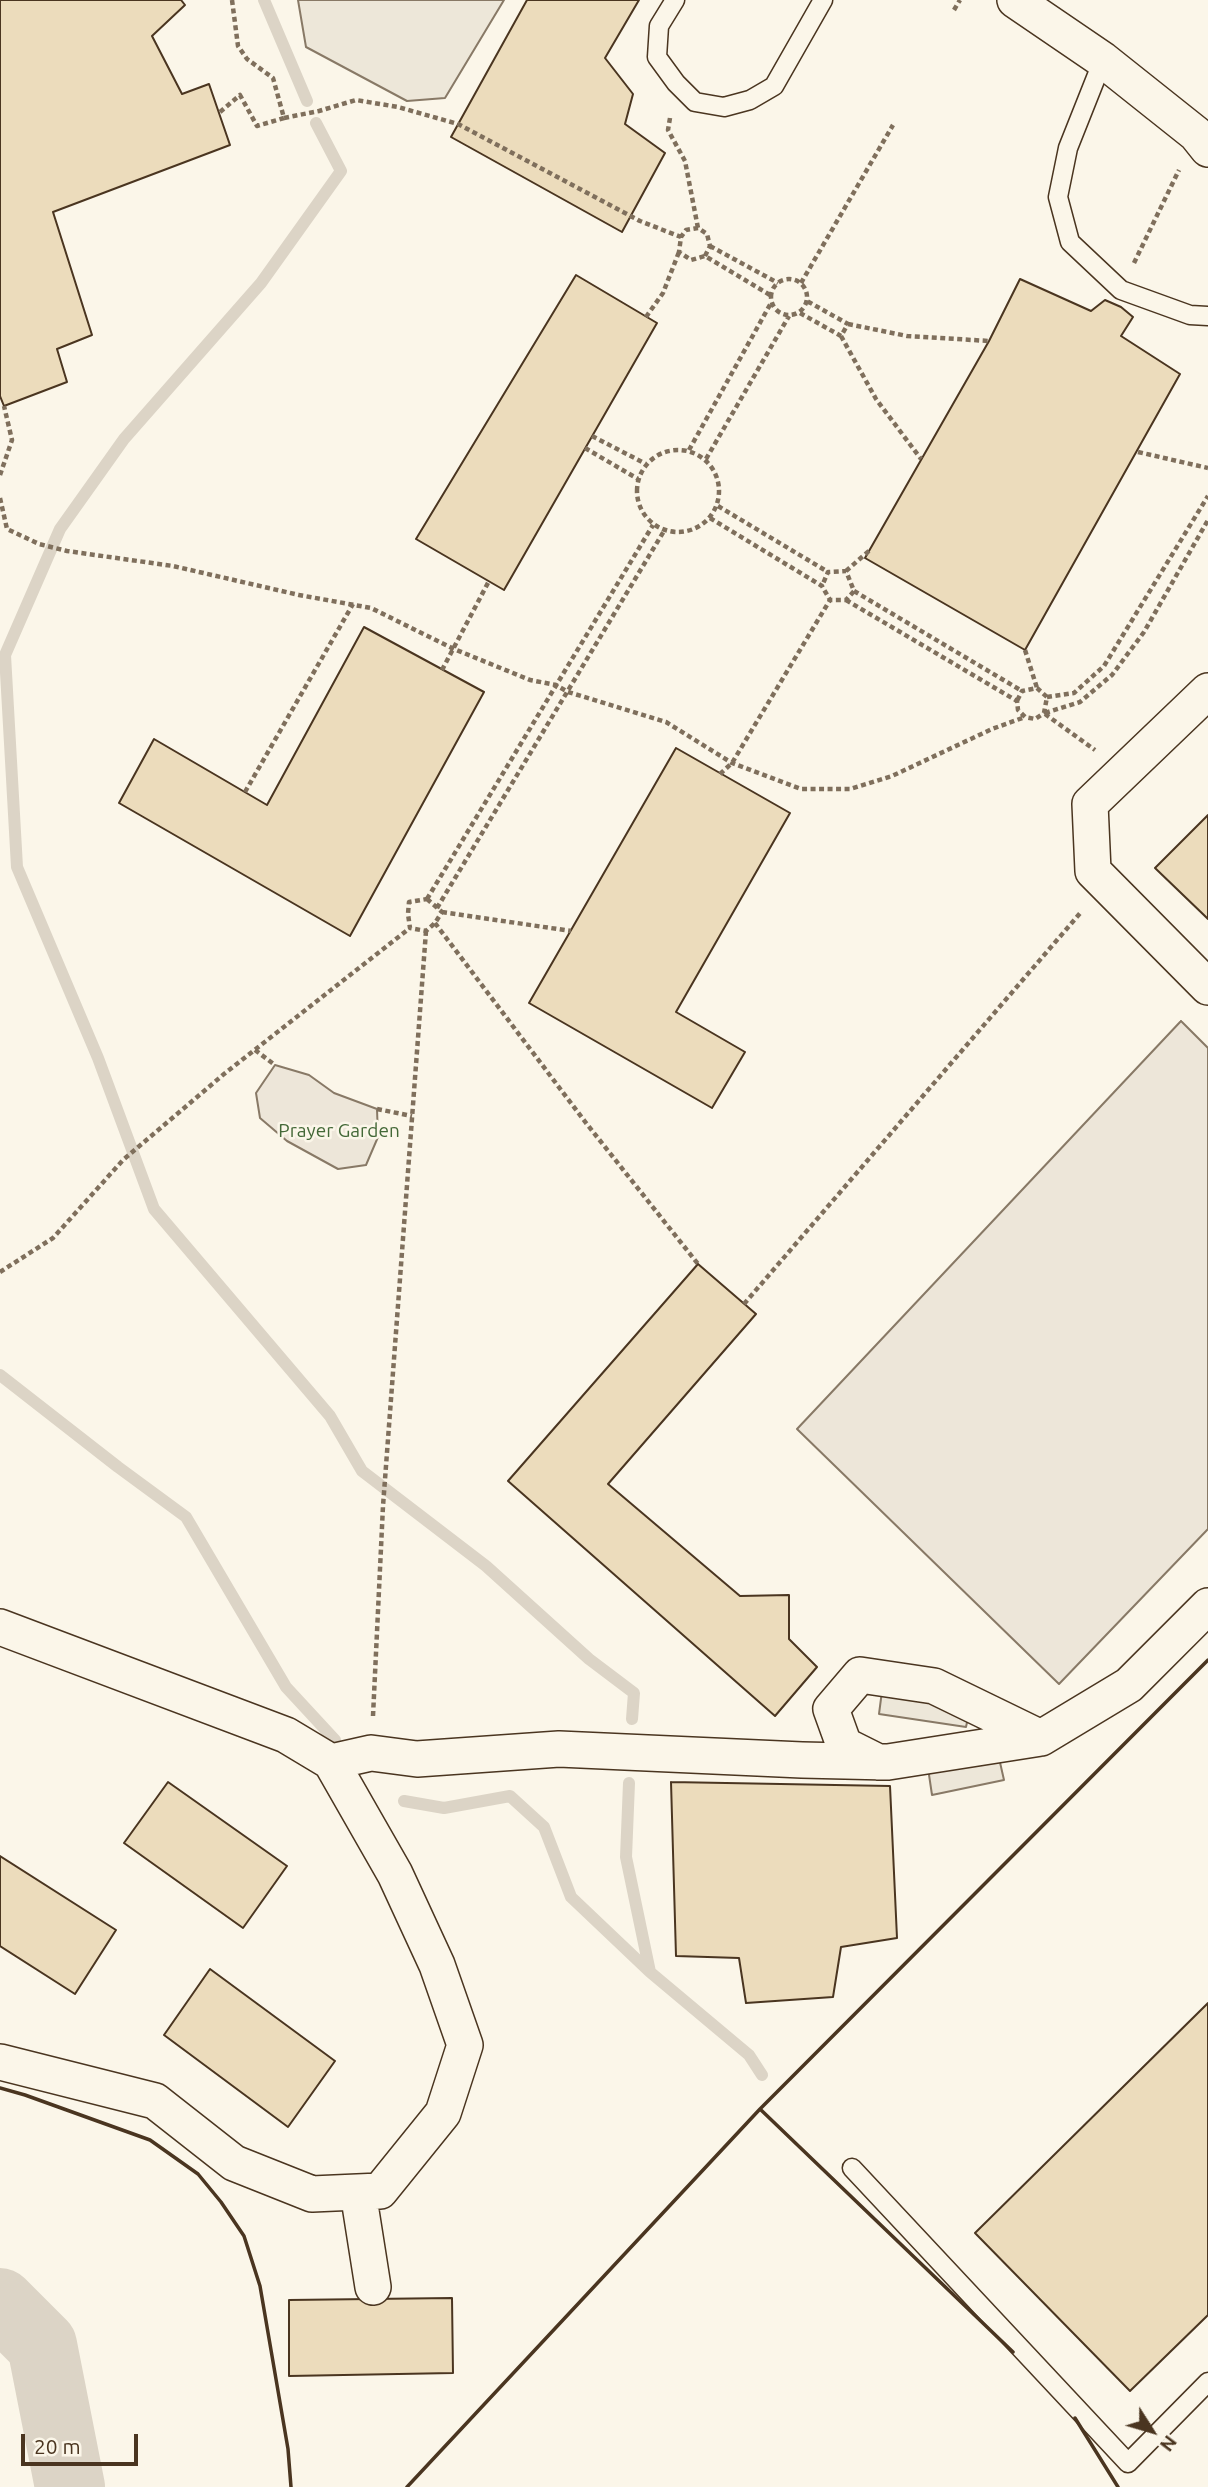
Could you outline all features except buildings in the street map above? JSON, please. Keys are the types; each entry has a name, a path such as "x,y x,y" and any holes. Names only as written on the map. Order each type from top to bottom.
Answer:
{"street":[{"path":"1016,0 1103,60 1202,141"},
{"path":"1208,691 1090,804 1093,871 1208,987"},
{"path":"331,1762 371,1753 417,1759 558,1749 878,1762 1041,1738 1129,1685 1208,1606"},
{"path":"0,1627 286,1735 331,1762 395,1874 437,1965 465,2045 443,2113 380,2191 312,2194 234,2163 155,2101 0,2062"},
{"path":"878,1762 844,1745 831,1709 860,1675 934,1686 1041,1738"},
{"path":"358,2192 373,2287"}],"lane":[{"path":"675,0 659,26 657,57 676,83 695,102 724,107 750,100 774,86 823,0"},
{"path":"1103,60 1068,148 1058,197 1070,242 1121,290 1190,315 1208,316"},
{"path":"852,2168 1128,2463 1208,2382"}],"path":[{"path":"232,0 238,46 247,59 272,78 284,118"},
{"path":"954,10 960,0"},
{"path":"676,83 668,130 685,161 698,228"},
{"path":"220,112 240,95 257,125 356,100 398,107 458,124 640,221 681,237"},
{"path":"801,283 893,125"},
{"path":"1121,290 1202,141"},
{"path":"646,317 663,293 679,253 681,237 686,230 698,228 708,234 710,246 705,257"},
{"path":"710,246 778,282"},
{"path":"679,253 691,260 705,257 770,295"},
{"path":"789,279 801,283 807,291 807,301 800,313 789,316 778,312 771,303 770,295 778,282 789,279"},
{"path":"807,301 848,324 907,336 989,341"},
{"path":"689,450 771,303"},
{"path":"800,313 841,336 876,399 921,459"},
{"path":"706,459 789,316"},
{"path":"841,336 848,324"},
{"path":"0,475 12,440 4,406"},
{"path":"592,436 646,464"},
{"path":"585,448 638,479"},
{"path":"689,450 706,459 719,481 718,506 710,519 689,531 664,531 653,525 638,504 638,479 646,464 666,451 689,450"},
{"path":"1138,452 1208,468"},
{"path":"1047,698 1074,693 1104,666 1208,496"},
{"path":"0,498 3,529 39,544 67,551 173,566 299,596 371,608 454,649 530,680 556,685 568,692 666,722 732,763 801,789 850,789 891,776 992,729 1025,717 1035,719 1044,713 1080,702 1112,675 1144,632 1208,520"},
{"path":"718,506 828,572 846,571 870,550"},
{"path":"710,519 822,586 830,600"},
{"path":"428,899 653,525"},
{"path":"437,908 664,531"},
{"path":"846,571 854,591 1022,691 1037,688"},
{"path":"822,586 828,572"},
{"path":"442,670 489,581"},
{"path":"846,600 854,591"},
{"path":"830,600 846,600 1017,701"},
{"path":"720,774 732,763 830,600"},
{"path":"245,792 353,604"},
{"path":"1025,650 1037,688 1047,698"},
{"path":"1022,691 1017,701 1018,710 1025,717"},
{"path":"1044,713 1047,698"},
{"path":"1044,713 1125,772"},
{"path":"744,1304 1105,884"},
{"path":"428,899 442,912 571,931"},
{"path":"410,928 409,902 428,899"},
{"path":"371,1753 383,1506 426,931 442,912"},
{"path":"435,923 586,1123 698,1264"},
{"path":"0,1272 53,1238 123,1160 255,1050 410,928 426,931"},
{"path":"255,1050 275,1065"},
{"path":"377,1109 412,1116"}],"green space":[{"path":"1181,1021 1208,1048 1208,1529 1059,1684 797,1429"},
{"name":"Prayer Garden","path":"275,1065 309,1075 334,1093 377,1109 378,1137 366,1165 338,1169 287,1141 260,1118 256,1093"}],"shaded area":[{"path":"298,0 504,0 445,98 407,101 306,47"},
{"path":"882,1691 929,1695 969,1713 966,1727 879,1714"},
{"path":"999,1758 1004,1780 932,1795 928,1768"}],"waterway":[{"path":"264,0 307,101"},
{"path":"316,123 341,171 261,283 124,439 60,529 5,655 17,867 98,1058 154,1209 330,1416 362,1471 486,1566 589,1659 634,1693 632,1719"},
{"path":"0,1375 186,1517 286,1687 335,1740"},
{"path":"629,1783 626,1857 650,1972 749,2055 762,2075"},
{"path":"404,1801 444,1808 510,1796 544,1827 571,1897 650,1972"},
{"path":"0,2303 42,2345 70,2487"}],"wall":[{"path":"407,2487 760,2109 1208,1660"},
{"path":"0,2088 150,2140 198,2174 221,2202 244,2236 260,2286 288,2449 291,2487"},
{"path":"760,2109 1013,2352"},
{"path":"1075,2418 1118,2487"}]}
